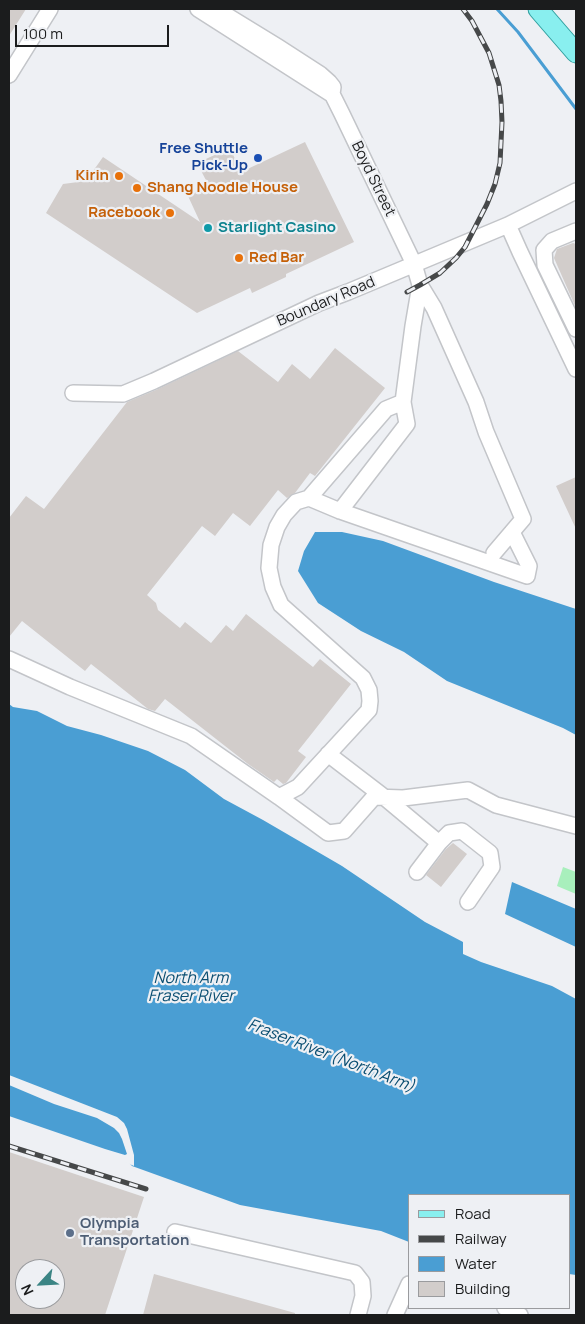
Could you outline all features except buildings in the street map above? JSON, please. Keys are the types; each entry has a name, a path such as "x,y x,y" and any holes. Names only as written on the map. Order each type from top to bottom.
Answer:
{"main road":[{"path":"538,9 576,52"}],"street":[{"path":"9,75 50,9"},
{"path":"198,9 326,92 332,94"},
{"name":"Boyd Street","path":"216,9 320,74 333,87 332,94 414,264 420,285"},
{"name":"Boundary Road","path":"73,394 124,394 319,303 508,225 576,191"},
{"path":"508,225 576,368"},
{"path":"576,231 552,241 544,250 545,265 576,329"},
{"path":"340,511 407,424 403,402 420,285"},
{"path":"420,285 434,308 476,402 486,432 522,519 494,553"},
{"path":"279,796 298,787 369,710 369,690 363,678 281,605 273,587 269,568 270,546 277,526 296,502 309,498 386,409 403,402"},
{"path":"309,498 340,511 527,576 529,566 512,532"},
{"path":"9,660 191,736 279,796 328,833 344,831 374,797 403,798 468,790 496,805 576,826"},
{"path":"328,754 440,843"},
{"path":"417,872 449,833 462,831 490,853 492,867 468,902"},
{"path":"175,1232 355,1273 362,1282 363,1296 358,1315"},
{"path":"395,1315 408,1286"},
{"path":"506,1309 520,1315"}],"green space":[{"path":"563,867 576,872 576,894 557,886"}],"water":[{"path":"315,532 342,532 383,541 494,582 576,609 576,735 447,681 404,652 361,631 318,603 298,571 304,551"},
{"name":"North Arm Fraser River","path":"9,704 13,707 37,711 67,726 148,751 185,770 224,799 342,866 425,922 463,942 463,954 552,986 576,999 576,1275 570,1274 570,1194 408,1194 408,1242 381,1231 240,1205 132,1166 124,1157 9,1118"},
{"path":"512,882 576,909 576,947 505,914"}],"pier":[{"path":"9,1075 117,1117 124,1123 127,1129 134,1155 134,1166 123,1160 9,1120 9,1116 105,1149 127,1154 119,1133 114,1128 97,1118 54,1104 9,1085"}],"waterway":[{"path":"497,9 518,32 576,109"}],"railway":[{"path":"407,292 440,273 465,247 487,204 495,184 500,163 502,122 499,85 489,53 472,21 463,9"},
{"path":"9,1146 146,1189"}],"place":[{"name":"Free Shuttle Pick-Up","path":"258,158"},
{"name":"Kirin","path":"119,176"},
{"name":"Shang Noodle House","path":"137,188"},
{"name":"Racebook","path":"170,213"},
{"name":"Starlight Casino","path":"208,228"},
{"name":"Red Bar","path":"239,258"},
{"name":"Olympia Transportation","path":"70,1233"}],"water label":[{"name":"Fraser River (North Arm)","path":"331,1056"}]}
